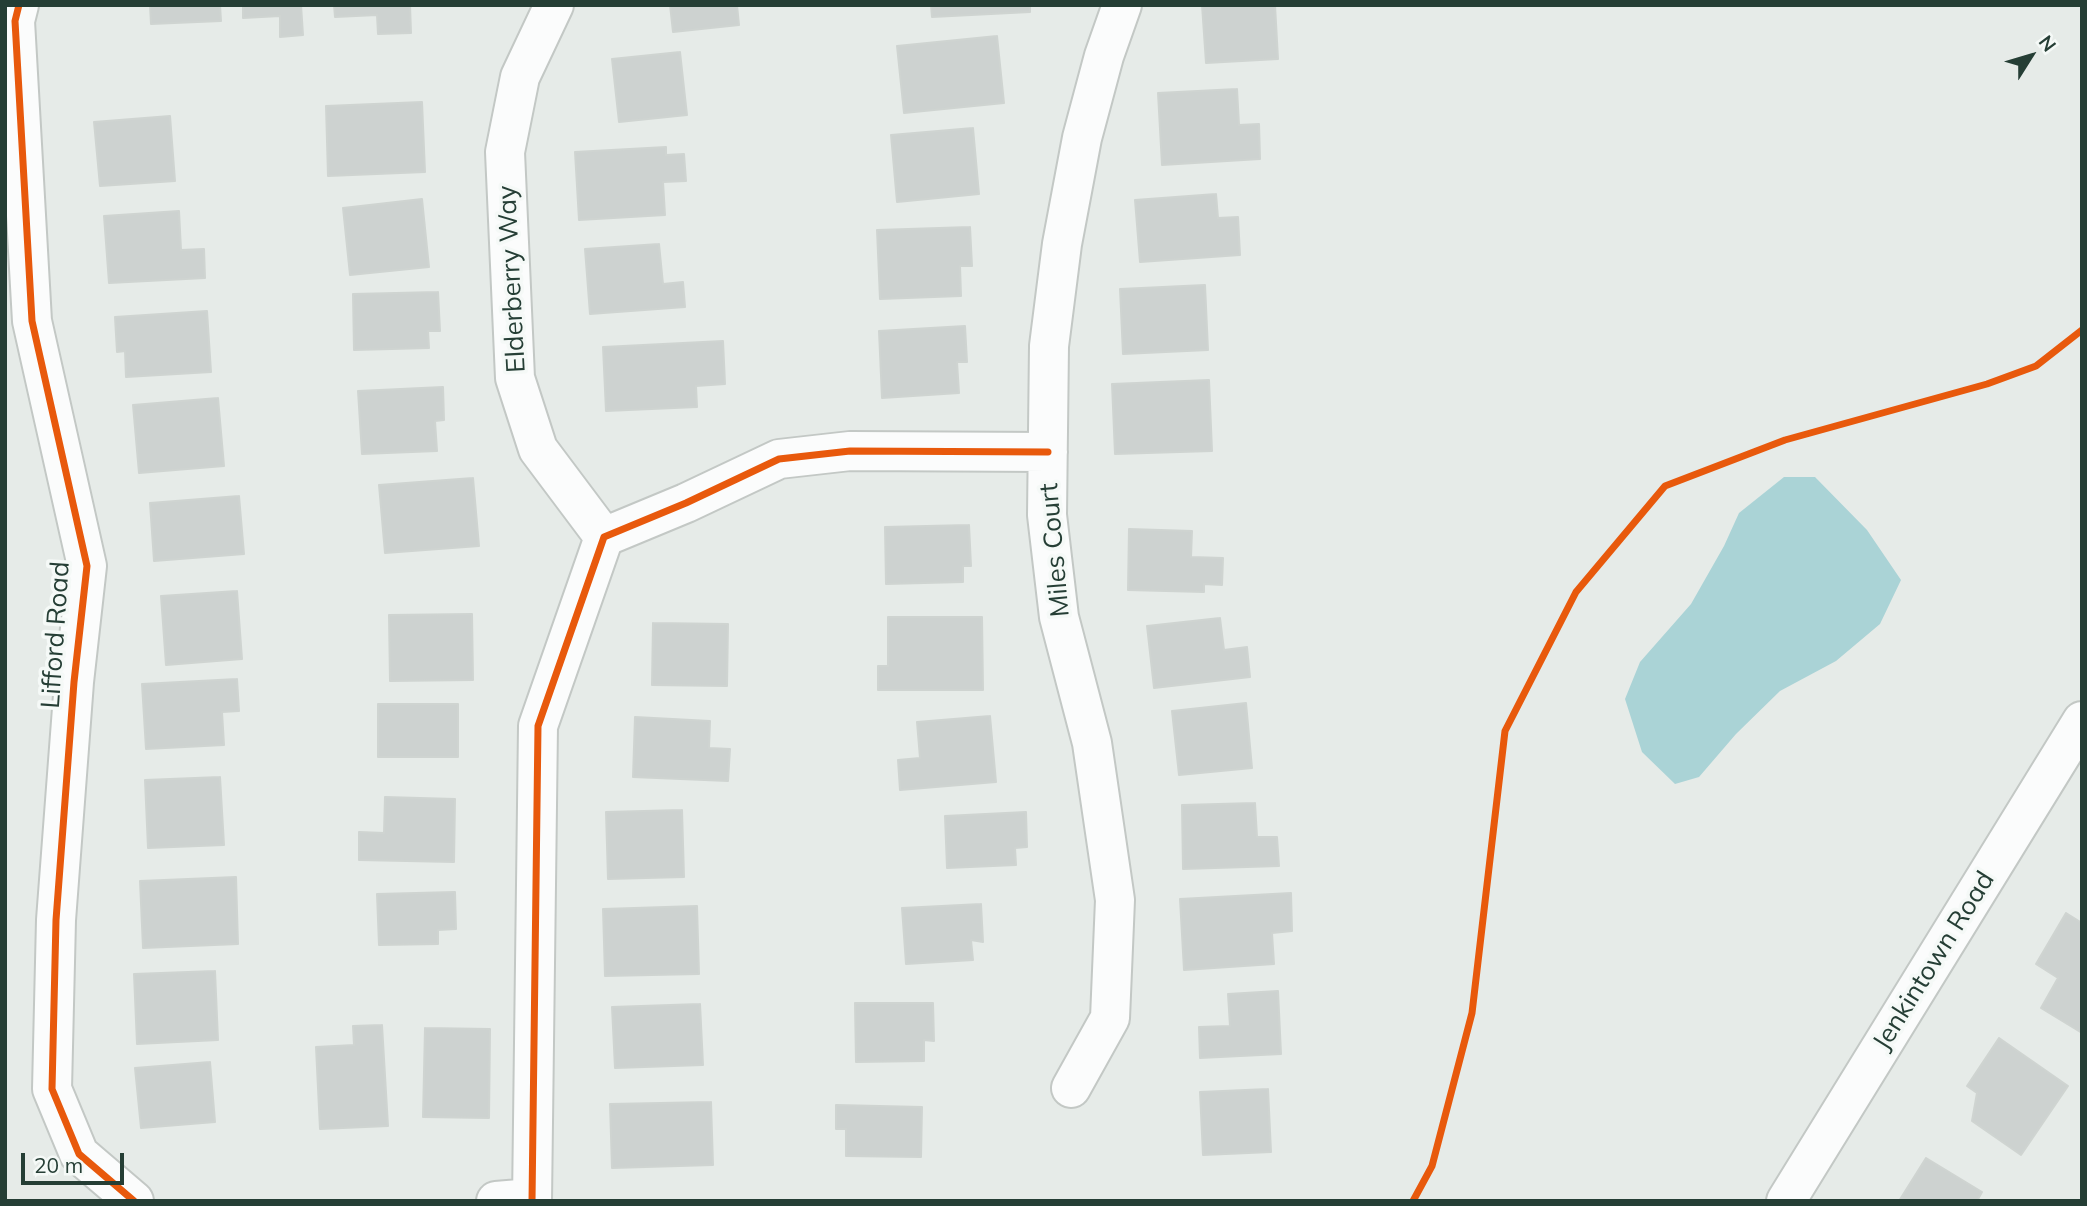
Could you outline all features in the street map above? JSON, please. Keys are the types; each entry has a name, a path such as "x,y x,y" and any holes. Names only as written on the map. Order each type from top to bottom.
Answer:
{"street":[{"name":"Lifford Road","path":"19,5 15,21 32,321 87,566 74,682 56,920 52,1089 79,1154 134,1201"},
{"name":"Elderberry Way","path":"554,5 520,77 505,152 515,378 538,450 604,537"},
{"name":"Miles Court","path":"1071,1088 1110,1018 1115,900 1092,743 1059,617 1047,515 1049,346 1062,244 1082,138 1104,55 1122,5"},
{"path":"520,1200 538,726 604,537 686,503 779,459 850,451 1048,452"},
{"name":"Jenkintown Road","path":"1786,1201 2082,722"}],"water":[{"path":"1784,477 1815,477 1867,530 1901,580 1880,624 1836,661 1780,691 1736,734 1699,777 1675,784 1642,752 1625,699 1640,662 1691,604 1724,546 1739,513"}],"building":[{"path":"150,5 220,5 221,21 151,24"},
{"path":"243,5 301,5 303,35 280,37 280,16 243,18"},
{"path":"334,5 410,5 411,33 378,34 377,15 335,17"},
{"path":"670,5 737,5 739,25 673,32"},
{"path":"931,5 1030,5 1030,12 932,17"},
{"path":"1202,5 1275,5 1278,59 1206,63"},
{"path":"997,36 1004,103 904,113 897,46"},
{"path":"680,52 687,115 619,122 612,59"},
{"path":"1237,89 1239,125 1259,124 1260,159 1162,165 1158,93"},
{"path":"422,102 425,172 328,176 326,106"},
{"path":"170,116 175,181 100,186 94,122"},
{"path":"973,128 979,194 897,202 891,135"},
{"path":"666,147 666,155 684,154 686,181 663,182 665,215 579,220 575,152"},
{"path":"1216,194 1218,218 1238,217 1240,255 1140,262 1135,200"},
{"path":"422,199 429,267 350,275 343,208"},
{"path":"179,211 181,250 204,249 205,278 109,283 104,216"},
{"path":"970,227 972,266 960,266 961,296 880,299 877,230"},
{"path":"659,244 663,284 683,282 685,307 590,314 585,249"},
{"path":"1205,285 1208,350 1123,354 1120,289"},
{"path":"438,292 440,331 428,331 429,348 354,350 353,294"},
{"path":"207,311 211,372 126,377 125,351 117,352 115,317"},
{"path":"965,326 967,362 957,362 959,393 882,398 879,331"},
{"path":"723,341 725,384 696,386 697,407 606,411 603,347"},
{"path":"1209,380 1212,451 1115,454 1112,384"},
{"path":"443,387 444,420 435,421 437,451 362,454 358,391"},
{"path":"218,398 224,466 139,473 133,405"},
{"path":"473,478 479,546 385,553 379,485"},
{"path":"239,496 244,554 154,561 150,503"},
{"path":"969,525 971,566 963,566 963,582 886,584 885,527"},
{"path":"1129,529 1192,531 1191,557 1223,558 1222,585 1204,584 1204,592 1128,590"},
{"path":"237,591 242,659 166,665 161,596"},
{"path":"472,614 473,680 390,681 389,615"},
{"path":"888,617 982,617 983,690 878,690 878,666 888,666"},
{"path":"1220,618 1224,650 1247,647 1250,677 1154,688 1147,626"},
{"path":"653,623 728,624 727,686 652,685"},
{"path":"237,679 239,711 222,712 224,745 146,749 142,684"},
{"path":"1246,703 1252,768 1179,775 1172,711"},
{"path":"378,704 458,704 458,757 378,757"},
{"path":"990,716 996,782 900,790 898,760 920,758 917,722"},
{"path":"635,717 710,721 709,748 730,749 728,781 633,777"},
{"path":"220,777 224,845 148,848 145,780"},
{"path":"385,797 455,799 454,862 359,860 359,832 384,833"},
{"path":"1255,803 1257,837 1277,837 1279,866 1183,869 1182,805"},
{"path":"682,810 684,877 608,879 606,812"},
{"path":"1026,812 1027,847 1015,848 1016,865 947,868 945,816"},
{"path":"236,877 238,944 143,948 140,881"},
{"path":"455,892 456,929 438,930 438,944 379,945 377,894"},
{"path":"1291,893 1292,931 1272,933 1274,964 1184,970 1180,899"},
{"path":"981,904 983,942 971,940 973,960 906,964 902,908"},
{"path":"697,906 699,974 605,976 603,909"},
{"path":"2066,913 2082,923 2082,1033 2041,1008 2058,978 2036,964"},
{"path":"215,971 218,1040 137,1044 134,974"},
{"path":"1278,991 1281,1054 1200,1058 1199,1027 1230,1026 1228,994"},
{"path":"855,1003 933,1003 934,1041 924,1040 924,1061 856,1062"},
{"path":"700,1004 703,1065 615,1068 612,1007"},
{"path":"382,1025 388,1126 320,1129 316,1047 354,1045 353,1026"},
{"path":"425,1028 490,1029 489,1118 423,1117"},
{"path":"1999,1038 2068,1086 2021,1155 1972,1121 1977,1093 1967,1086"},
{"path":"210,1062 215,1122 141,1128 135,1068"},
{"path":"1268,1089 1271,1152 1203,1155 1200,1092"},
{"path":"711,1102 713,1165 612,1168 610,1104"},
{"path":"836,1105 922,1107 921,1157 846,1156 846,1129 836,1129"},
{"path":"1926,1158 1982,1192 1977,1201 1899,1201"}],"cycle path":[{"path":"19,5 15,21 32,321 87,566 74,682 56,920 52,1089 79,1154 134,1201"},
{"path":"1413,1201 1432,1166 1472,1013 1505,731 1576,592 1665,486 1785,440 1987,384 2036,366 2082,330"},
{"path":"532,1201 538,726 604,537 686,503 779,459 850,451 1048,452"}]}
